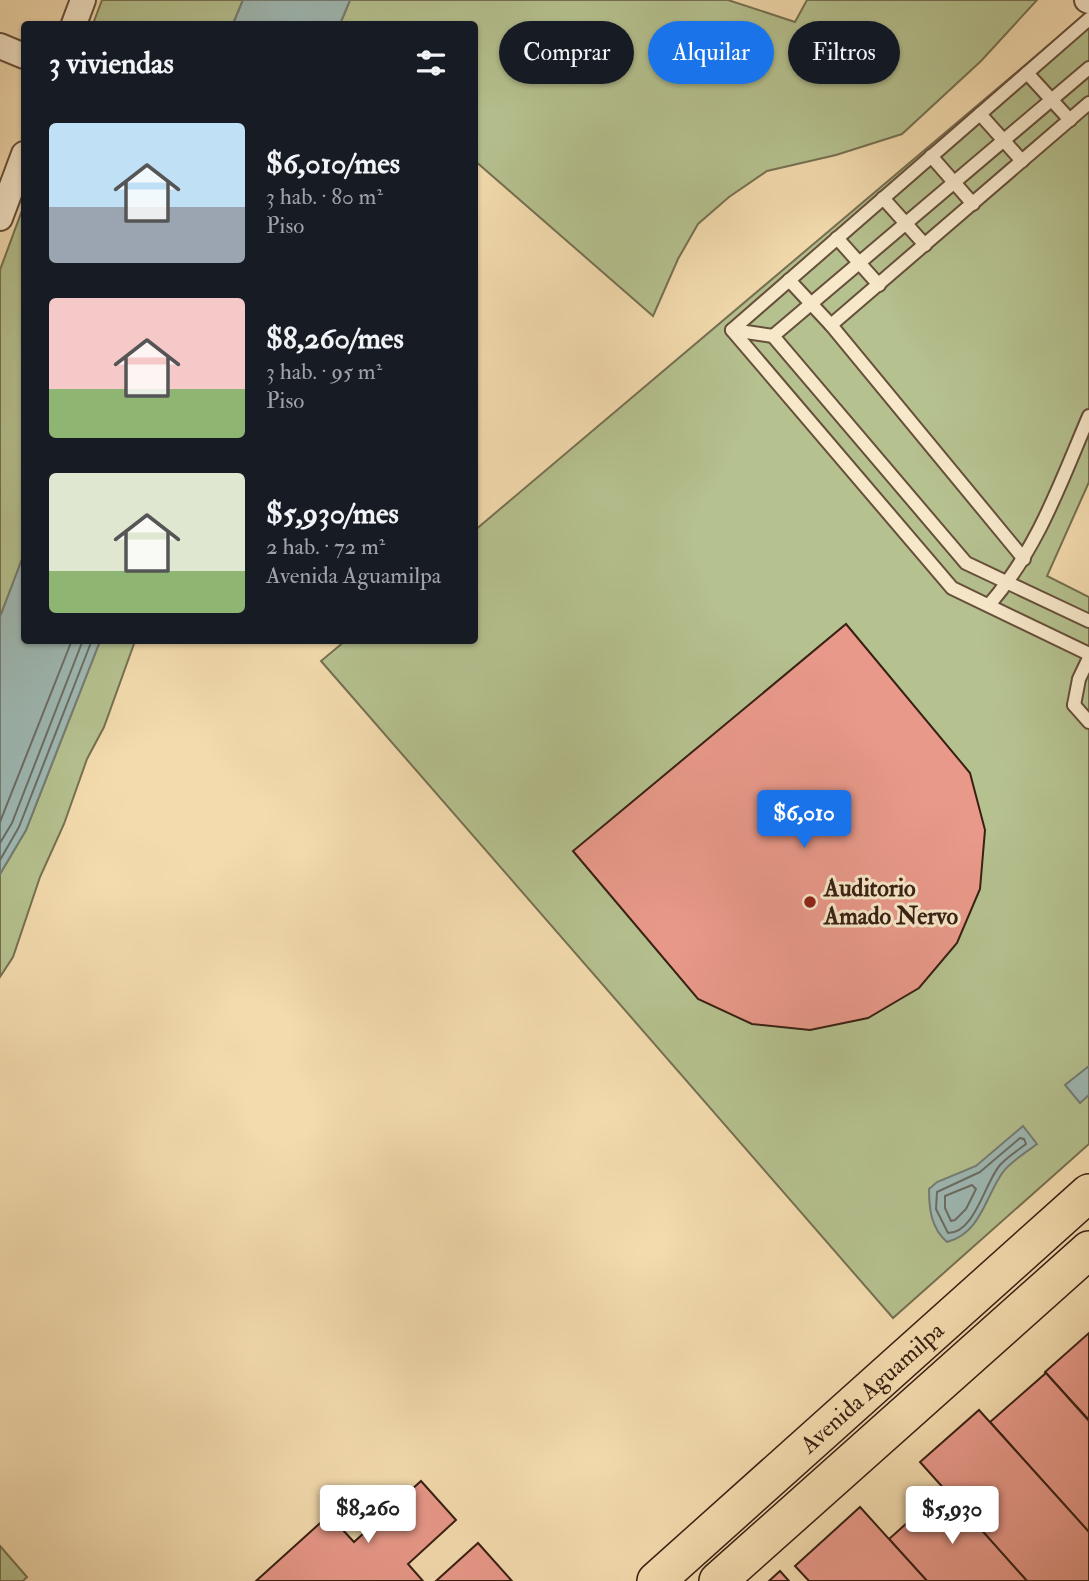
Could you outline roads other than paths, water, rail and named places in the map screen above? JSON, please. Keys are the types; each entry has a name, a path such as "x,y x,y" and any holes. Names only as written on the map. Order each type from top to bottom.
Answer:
{"main road":[{"name":"Avenida Aguamilpa","path":"656,1581 1089,1193"},
{"name":"Avenida Aguamilpa","path":"718,1581 1089,1250"}],"street":[{"path":"75,21 83,0"},
{"path":"0,46 21,55"},
{"path":"0,218 21,162"}],"lane":[{"path":"732,330 1089,19"},
{"path":"773,336 1089,68"},
{"path":"1027,73 1070,120"},
{"path":"831,325 1089,103"},
{"path":"980,114 1022,161"},
{"path":"932,156 973,204"},
{"path":"883,198 925,245"},
{"path":"837,238 879,285"},
{"path":"789,280 831,325 1024,559"},
{"path":"732,330 773,336 967,563 1089,621"},
{"path":"732,330 952,588 1089,656 1079,679 1074,705"},
{"path":"989,605 1008,583 1036,538 1089,416"},
{"path":"1074,705 1089,712"},
{"path":"1074,705 1089,722"}],"water":[{"path":"243,0 350,0 341,21 234,21"},
{"path":"21,562 21,644 99,644 26,830 0,874 0,617"},
{"path":"1089,1066 1089,1095 1080,1103 1065,1085"},
{"path":"1023,1126 1037,1144 1003,1172 968,1231 947,1242 937,1231 932,1218 929,1189 937,1182 976,1166"}],"place":[{"name":"Auditorio Amado Nervo","path":"810,902"}]}
